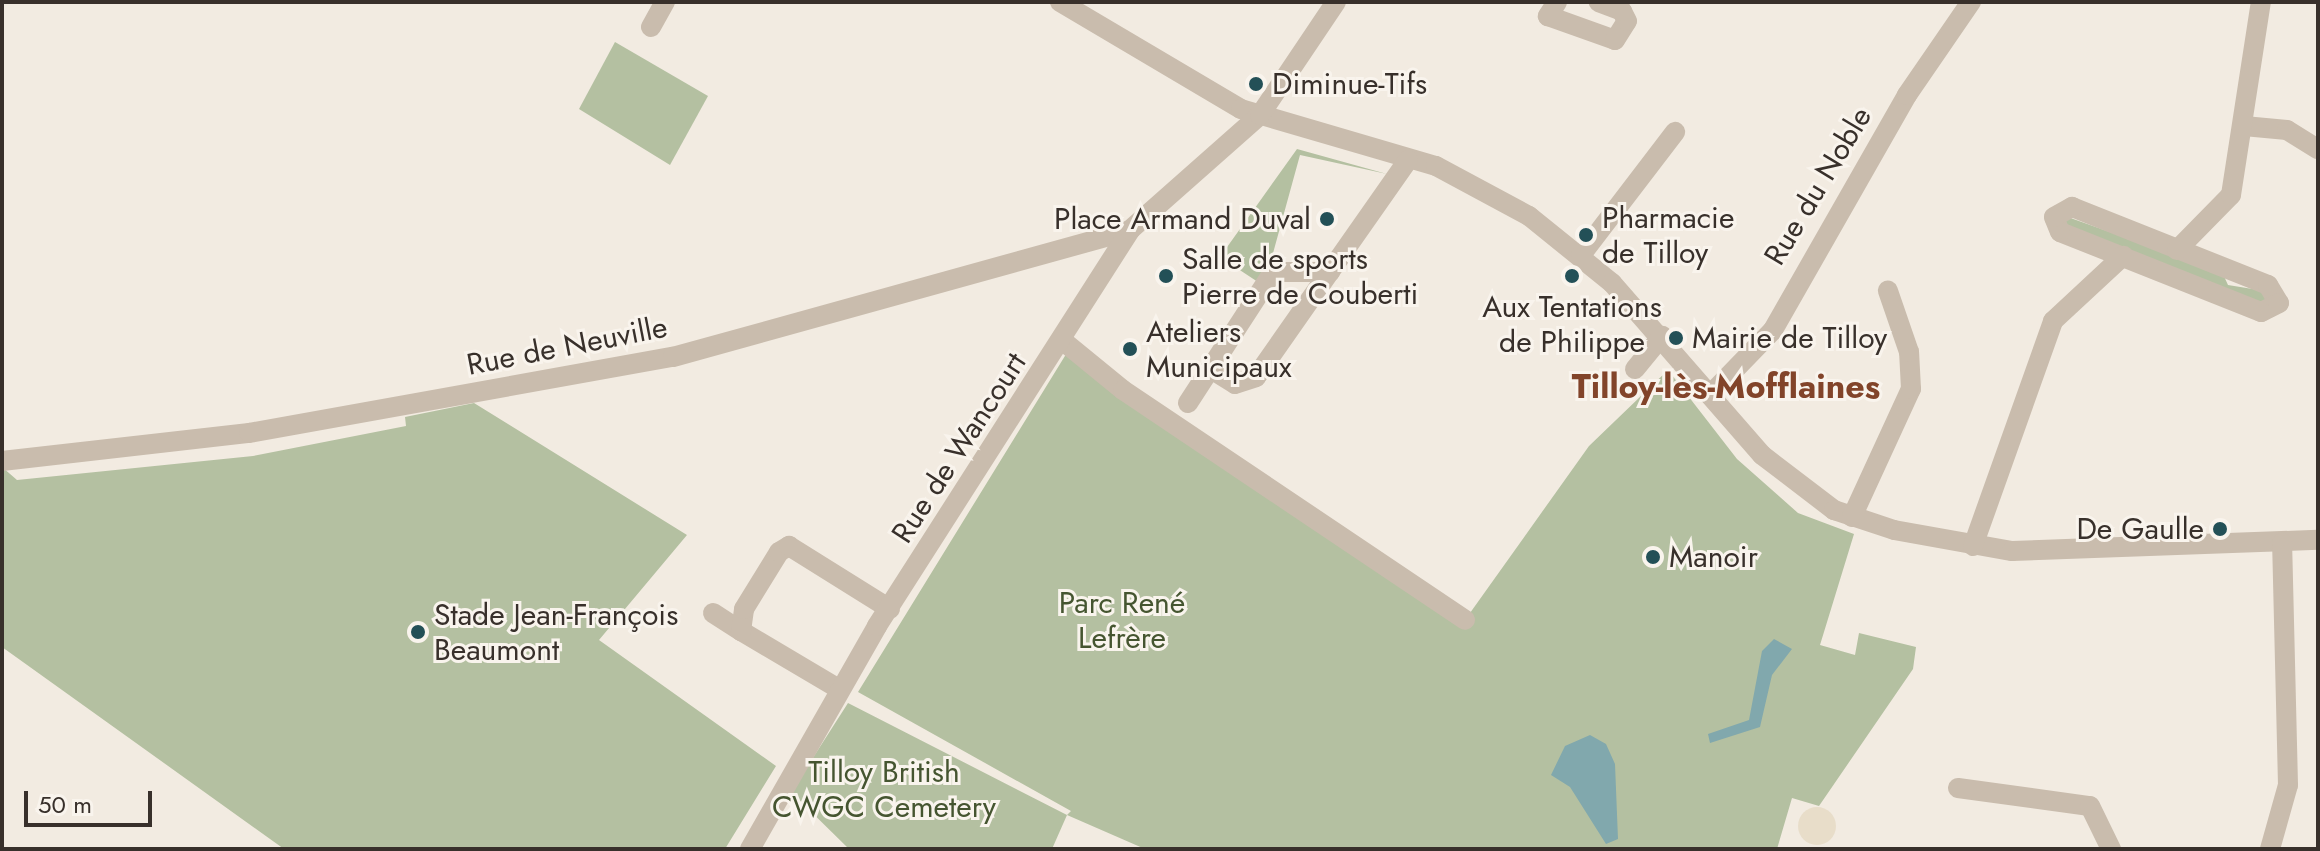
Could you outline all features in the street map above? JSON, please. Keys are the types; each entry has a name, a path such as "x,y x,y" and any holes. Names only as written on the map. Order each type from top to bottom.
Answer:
{"street":[{"path":"651,27 665,2"},
{"path":"1060,2 1260,115 1408,160 1491,192 1581,255 1662,336 1710,395 1799,489 1852,517 1973,546 2318,540"},
{"name":"Rue de Wancourt","path":"750,849 839,689 1063,341 1130,230 1260,115 1336,2"},
{"path":"1557,2 1548,16 1615,40 1627,21 1599,2"},
{"name":"Rue du Noble","path":"1710,395 1773,330 1907,95 1971,2"},
{"path":"2177,250 2231,195 2261,2"},
{"path":"2244,126 2287,130 2318,149"},
{"path":"1581,255 1675,132"},
{"path":"1211,369 1249,384 1408,160"},
{"path":"2072,207 2177,250 2268,285 2279,297 2275,310 2261,312 2060,232 2054,217 2072,207"},
{"name":"Rue de Neuville","path":"2,461 249,433 673,357 1130,230"},
{"path":"1973,546 2053,321 2123,256"},
{"path":"1188,403 1276,269 1330,272"},
{"path":"1852,517 1911,389 1909,352 1888,291"},
{"path":"1635,369 1662,336"},
{"path":"1063,341 1123,390 1465,620"},
{"path":"2270,849 2288,785 2282,543"},
{"path":"741,631 744,609 789,546 890,609"},
{"path":"713,613 839,689"},
{"path":"1958,788 2090,806 2111,849"}],"green space":[{"path":"615,42 708,96 670,165 579,109"},
{"path":"1297,149 1387,174 1300,155 1264,286 1220,257"},
{"path":"2062,215 2200,264 2223,274 2228,285 2271,292 2269,306 2065,228"},
{"name":"Parc René Lefrère","path":"1068,351 1465,620 1589,446 1668,370 1737,459 1798,513 1854,534 1820,645 1855,655 1859,633 1916,647 1913,669 1819,806 1792,798 1777,849 1145,849 1067,815 1071,811 858,692"},
{"name":"Stade Jean-François Beaumont","path":"474,403 687,535 599,640 776,766 725,849 284,849 2,647 2,467 17,480 253,456 406,426 405,417"},
{"name":"Tilloy British CWGC Cemetery","path":"848,703 1067,815 1052,849 849,849 791,792"}],"shaded area":[{"path":"1817,807 1830,813 1836,826 1830,839 1817,845 1804,839 1798,826 1804,813"}],"water":[{"path":"1774,639 1792,649 1772,675 1760,727 1710,743 1708,734 1749,720 1762,651"},
{"path":"1590,735 1606,744 1615,764 1618,839 1606,844 1570,787 1551,775 1565,746"}],"place":[{"name":"Diminue-Tifs","path":"1256,84"},
{"name":"Place Armand Duval","path":"1327,219"},
{"name":"Pharmacie de Tilloy","path":"1586,235"},
{"name":"Salle de sports Pierre de Couberti","path":"1166,276"},
{"name":"Aux Tentations de Philippe","path":"1572,276"},
{"name":"Mairie de Tilloy","path":"1676,338"},
{"name":"Ateliers Municipaux","path":"1130,349"},
{"name":"De Gaulle","path":"2220,529"},
{"name":"Manoir","path":"1653,557"},
{"name":"Stade Jean-François Beaumont","path":"418,632"}],"district":[{"name":"Tilloy-lès-Mofflaines","path":"1726,387"}]}
